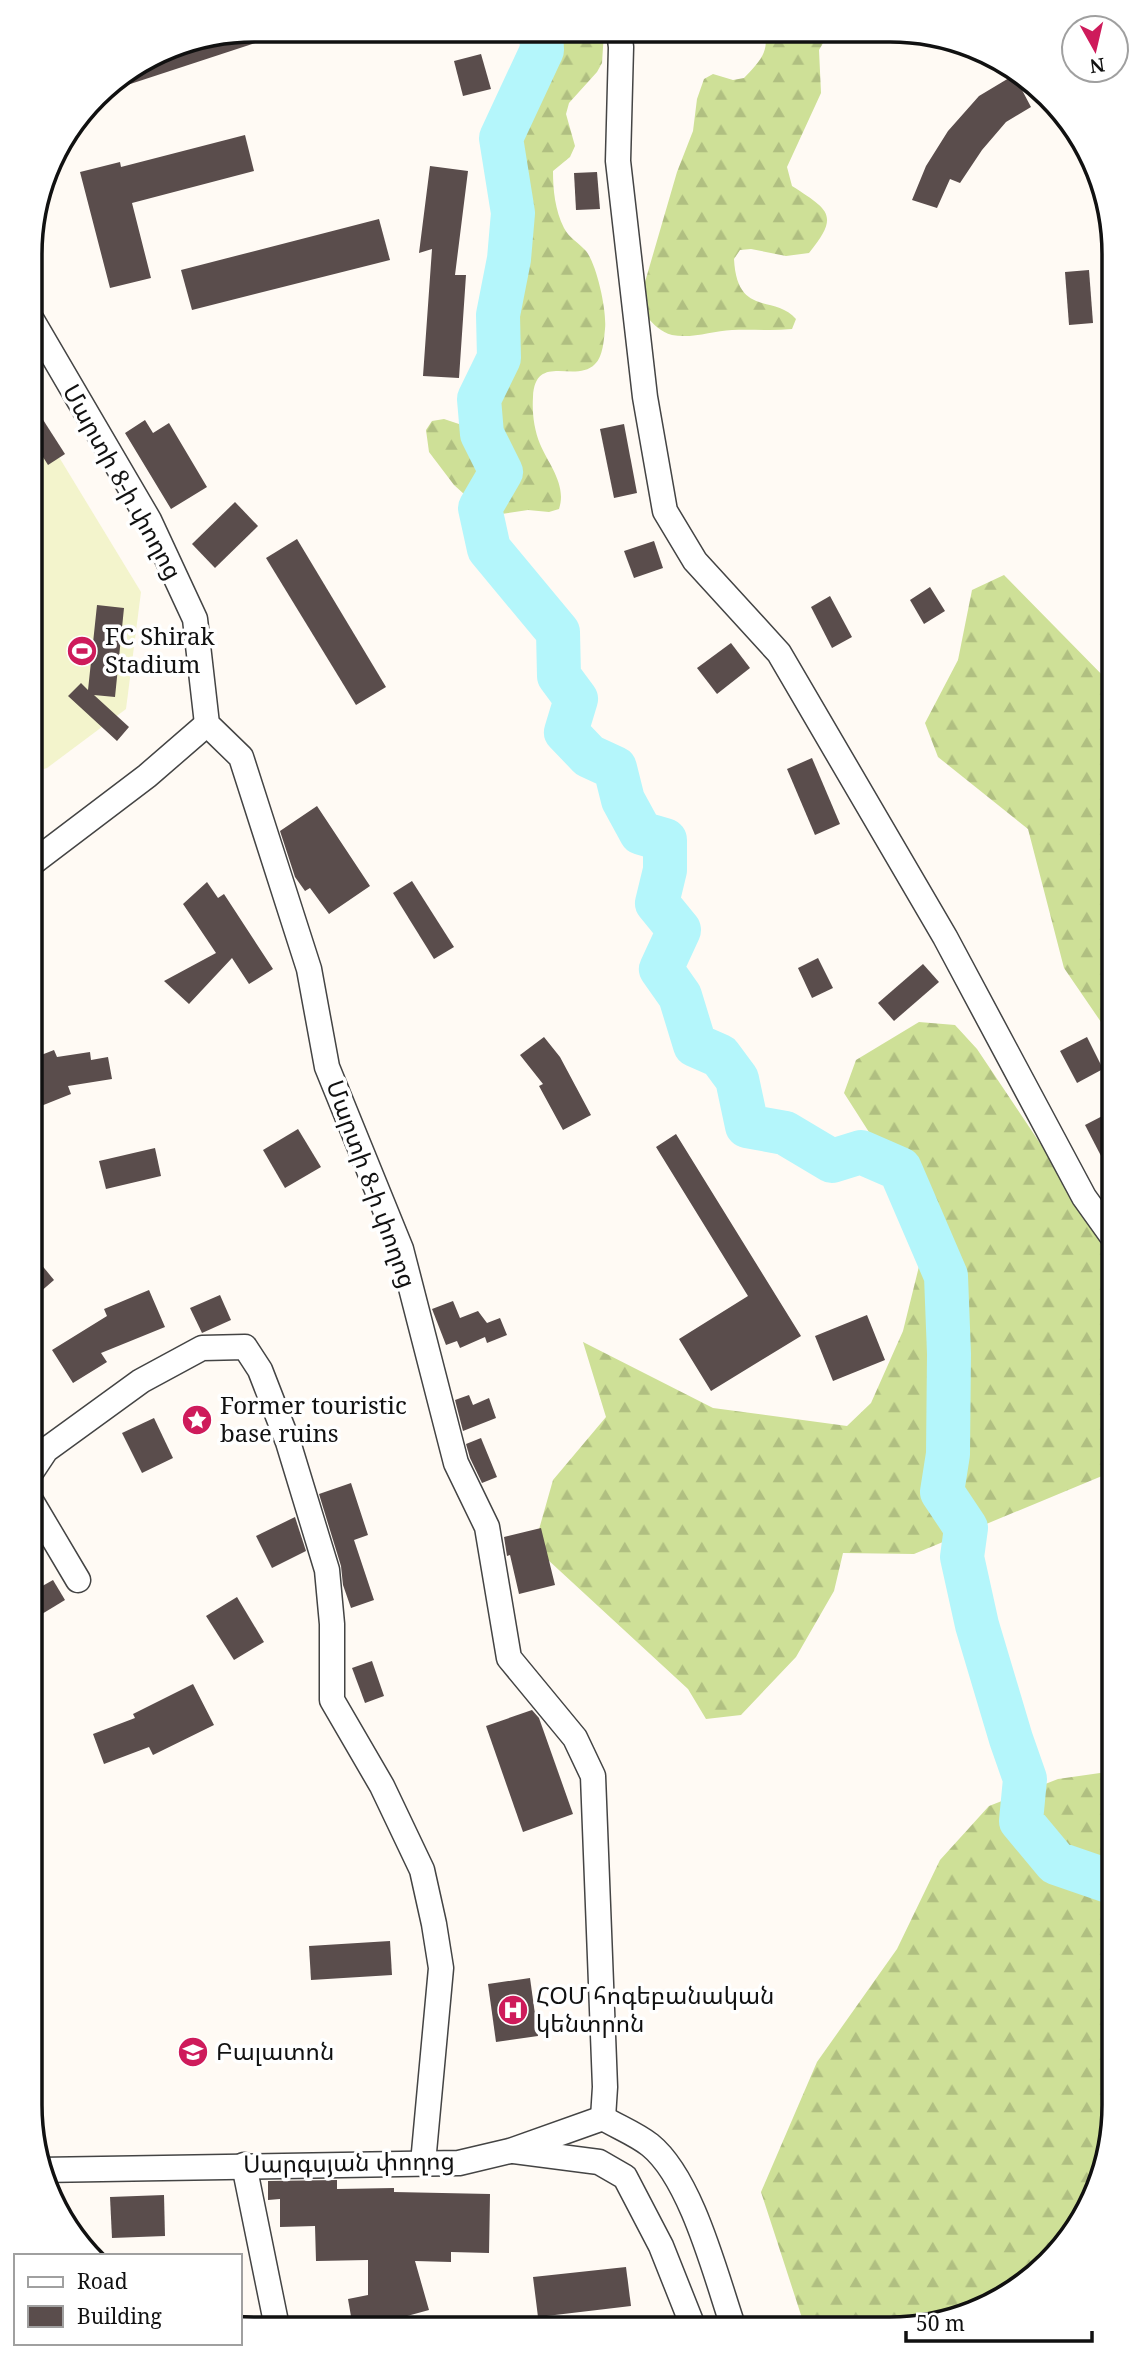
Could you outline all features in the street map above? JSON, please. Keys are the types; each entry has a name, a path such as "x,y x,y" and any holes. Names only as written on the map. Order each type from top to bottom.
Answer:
{"street":[{"path":"620,42 618,161 645,397 665,511 695,561 779,653 945,937 1084,1197 1102,1222"},
{"name":"Մարտի 8-ի փողոց","path":"42,337 149,520 195,619 207,724 241,757 309,969 327,1067 401,1249 456,1464 487,1527 509,1658 575,1738 593,1776 605,2087 603,2118"},
{"path":"42,856 147,776 207,724"},
{"path":"42,1456 46,1450 141,1381 202,1348 245,1347 260,1370 288,1442 327,1570 332,1624 332,1700 382,1786 422,1870 434,1924 441,1968 424,2163"},
{"path":"42,1519 78,1580"},
{"path":"603,2118 649,2145 669,2165 692,2208 730,2317"},
{"name":"Սարգսյան փողոց","path":"52,2170 459,2163 510,2151 603,2118"},
{"path":"510,2151 599,2162 625,2177 661,2246 689,2317"},
{"path":"244,2165 274,2317"}],"green space":[{"path":"520,42 603,42 602,63 597,72 569,103 566,114 575,146 570,157 553,171 553,185 558,214 564,228 586,251 597,277 605,329 604,343 595,364 578,371 548,372 535,383 535,427 540,444 559,483 559,509 495,515 485,513 454,485 429,452 426,430 432,421 444,419 465,426 476,424 483,417 493,371 499,358 509,289 509,259 495,165 515,105 522,94 525,62"},
{"path":"766,42 824,42 819,50 821,93 787,167 792,186 815,201 826,214 825,230 809,253 786,256 751,249 740,250 734,259 742,290 758,302 778,307 796,319 792,329 672,335 658,328 646,316 645,282 677,172 693,131 697,99 704,79 713,74 733,80 744,78 757,63"},
{"name":"FC Shirak Stadium","path":"42,429 141,592 126,709 42,770"},
{"path":"1004,575 1102,675 1102,1023 1064,968 1028,829 938,757 925,723 958,660 972,590"},
{"path":"919,1022 955,1025 977,1049 1102,1236 1102,1476 914,1554 843,1553 834,1591 796,1657 741,1715 706,1719 688,1689 534,1547 553,1480 606,1417 583,1342 713,1408 847,1426 871,1403 903,1331 929,1226 844,1093 856,1060"},
{"path":"1102,1773 1101,2123 1098,2146 1086,2186 1074,2211 1049,2245 1008,2281 984,2295 945,2310 918,2315 802,2317 761,2192 817,2062 897,1949 940,1860 989,1806 1058,1779"}],"building":[{"path":"258,42 127,85 160,64 186,53 213,46"},
{"path":"481,54 491,89 463,96 454,61"},
{"path":"1008,78 1021,88 1031,107 1006,122 982,150 960,183 950,179 937,208 912,200 926,166 948,131 979,96"},
{"path":"245,135 254,171 132,203 151,278 110,288 80,172 120,162 121,167"},
{"path":"430,166 468,171 455,275 466,275 459,378 423,376 432,249 419,253"},
{"path":"597,172 600,209 576,210 574,173"},
{"path":"379,219 390,260 192,310 181,270"},
{"path":"1089,270 1093,323 1069,325 1065,272"},
{"path":"42,418 65,454 48,465 42,455"},
{"path":"145,420 153,433 169,423 207,487 171,509 125,433"},
{"path":"624,424 637,493 614,498 600,429"},
{"path":"235,502 258,526 215,568 192,544"},
{"path":"297,539 386,687 356,705 266,558"},
{"path":"654,541 663,568 634,578 624,551"},
{"path":"930,587 945,611 924,624 910,600"},
{"path":"830,596 852,637 832,648 811,607"},
{"path":"97,605 124,608 115,697 94,695 129,727 117,741 68,696 81,683 88,690"},
{"path":"731,643 750,668 717,694 697,668"},
{"path":"812,758 840,824 815,835 787,769"},
{"path":"317,806 370,886 329,914 310,888 305,891 295,877 280,831"},
{"path":"412,881 454,947 434,959 393,893"},
{"path":"207,882 218,898 224,894 273,969 249,984 232,958 189,1004 164,981 216,953 183,904"},
{"path":"818,958 833,988 812,998 798,968"},
{"path":"923,964 939,982 894,1021 878,1003"},
{"path":"544,1037 560,1057 591,1115 563,1130 539,1086 543,1084 520,1055"},
{"path":"1087,1037 1102,1070 1077,1083 1060,1051"},
{"path":"54,1050 57,1057 90,1052 91,1060 108,1057 112,1079 68,1086 71,1094 42,1106 42,1055"},
{"path":"1102,1116 1102,1158 1085,1125"},
{"path":"298,1129 321,1167 285,1188 263,1150"},
{"path":"676,1134 801,1336 711,1391 679,1339 748,1296 656,1147"},
{"path":"155,1148 161,1176 106,1189 99,1161"},
{"path":"42,1265 54,1280 42,1290"},
{"path":"149,1290 165,1327 101,1353 107,1362 73,1383 52,1350 107,1316 104,1309"},
{"path":"220,1295 231,1320 202,1333 190,1308"},
{"path":"453,1301 460,1318 478,1311 487,1323 500,1318 507,1335 487,1343 485,1337 460,1348 457,1341 446,1345 432,1309"},
{"path":"867,1315 885,1360 833,1381 815,1336"},
{"path":"469,1395 473,1405 489,1398 496,1418 463,1431 455,1400"},
{"path":"154,1418 173,1458 142,1473 122,1433"},
{"path":"481,1438 497,1477 482,1483 466,1444"},
{"path":"351,1483 368,1535 354,1540 374,1600 351,1608 319,1494"},
{"path":"295,1517 306,1551 272,1568 256,1536"},
{"path":"541,1528 555,1585 519,1594 504,1537"},
{"path":"53,1580 65,1600 42,1614 42,1586"},
{"path":"237,1597 264,1642 234,1660 206,1616"},
{"path":"372,1661 384,1696 365,1703 352,1668"},
{"path":"193,1684 214,1725 153,1755 149,1747 104,1764 93,1734 135,1718 133,1714"},
{"path":"532,1710 539,1718 573,1814 523,1832 486,1726"},
{"path":"390,1941 392,1975 311,1980 309,1946"},
{"name":"ՀՕՄ հոգեբանական կենտրոն","path":"530,1978 538,2036 496,2042 488,1984"},
{"path":"337,2180 337,2189 394,2188 394,2192 490,2194 489,2253 451,2252 451,2262 415,2261 429,2310 404,2317 351,2317 348,2299 368,2295 368,2260 316,2261 315,2226 280,2227 280,2199 268,2200 268,2181"},
{"path":"164,2195 165,2236 112,2238 110,2197"},
{"path":"626,2267 631,2306 538,2317 533,2277"}],"waterway":[{"path":"542,42 542,50 501,138 513,213 509,259 498,315 499,358 479,399 482,434 501,472 480,508 489,549 558,632 559,676 576,699 566,732 589,756 615,768 623,800 641,833 665,840 665,870 657,903 679,930 661,969 680,996 695,1045 720,1056 737,1079 747,1126 785,1133 832,1161 861,1152 900,1169 946,1276 949,1354 948,1454 942,1492 966,1528 962,1557 977,1625 1025,1779 1021,1821 1056,1863 1102,1879"}],"place":[{"name":"FC Shirak Stadium","path":"82,651"},
{"name":"Former touristic base ruins","path":"197,1420"},
{"name":"ՀՕՄ հոգեբանական կենտրոն","path":"513,2010"},
{"name":"Բալատոն","path":"193,2052"}]}
